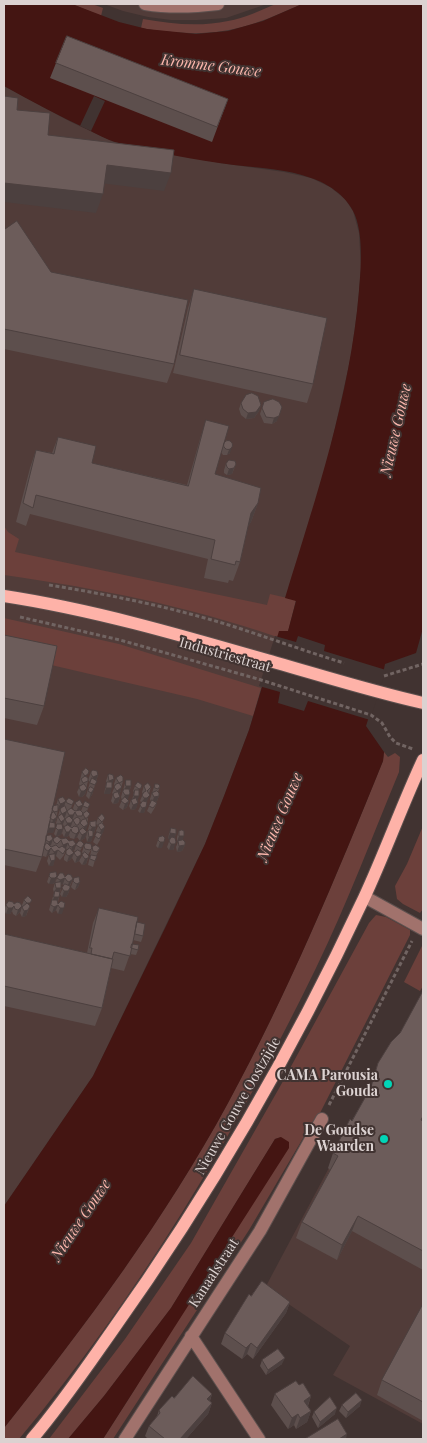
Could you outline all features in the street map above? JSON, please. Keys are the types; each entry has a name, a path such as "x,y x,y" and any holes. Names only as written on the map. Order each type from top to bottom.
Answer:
{"main road":[{"name":"Industriestraat","path":"4,596 50,603 122,620 378,693 423,703"},
{"name":"Nieuwe Gouwe Oostzijde","path":"32,1439 52,1416 142,1289 213,1182 271,1082 365,897 421,755"}],"street":[{"path":"145,4 190,8 218,4"},
{"path":"365,897 421,928"},
{"name":"Kanaalstraat","path":"125,1439 260,1231 322,1119"},
{"path":"191,1336 259,1439"}],"path":[{"name":"Industriestraat","path":"40,584 95,592 228,625 346,664"},
{"name":"Industriestraat","path":"13,616 120,640 258,679 371,715 382,723 396,743 421,755"},
{"path":"384,676 423,664"},
{"path":"322,1119 421,928"}],"shaded area":[{"path":"72,4 92,4 103,8 101,16"},
{"path":"104,4 267,4 226,18 171,20 148,17"},
{"path":"276,4 302,4 269,18 224,31 191,33 141,28 143,19 186,24 217,23 241,18"},
{"path":"4,86 71,122 114,142 220,163 284,172 311,178 330,187 345,199 353,211 359,233 361,268 351,356 326,468 249,730 224,796 205,844 93,1076 4,1206"},
{"path":"4,526 8,532 19,539 15,552 267,605 270,594 296,600 288,632 277,637 210,616 142,599 4,575"},
{"path":"4,618 119,644 261,688 253,716 197,699 4,654"},
{"path":"384,752 388,757 395,753 400,757 399,772 349,895 316,968 252,1092 182,1213 104,1329 63,1385 19,1439 4,1439 4,1428 65,1350 151,1230 204,1146 228,1103 291,977 383,761"},
{"path":"423,826 423,909 420,913 397,899 395,886 407,864"},
{"path":"376,915 386,917 410,930 410,935 319,1115 316,1116 249,1230 113,1439 103,1439 135,1389 281,1137 275,1139 171,1308 104,1396 68,1439 49,1439 125,1339 191,1243 282,1083 369,923"},
{"path":"423,944 423,986 420,991 404,982"},
{"name":"De Goudse Waarden","path":"423,991 423,1424 333,1375 350,1346 265,1288"}],"water":[{"path":"4,4 72,4 119,22 147,29 196,34 228,31 263,21 302,4 423,4 423,628 416,653 385,664 366,726 384,752 383,761 291,977 250,1061 204,1146 151,1230 65,1350 4,1428 4,1206 93,1076 205,844 249,730 279,631 288,631 296,601 285,598 320,484 340,408 355,330 361,261 359,229 353,211 350,205 335,190 323,183 311,178 273,169 189,158 115,142 56,114 4,86"},
{"path":"281,1137 289,1142 289,1148 103,1439 68,1439 104,1396 171,1308 275,1139"}],"pier":[{"path":"94,96 105,101 91,131 80,126"},
{"path":"275,636 296,642 298,636 325,645 324,651 386,670 370,720 308,701 304,711 278,703 280,692 259,686"}],"building":[{"path":"67,36 228,99 217,127 56,63"},
{"path":"4,96 18,98 17,110 50,113 48,135 174,150 171,173 107,165 103,194 4,183"},
{"path":"17,221 51,272 188,300 174,364 4,329 4,230"},
{"path":"194,289 327,318 313,384 180,355"},
{"path":"252,393 258,396 261,405 256,412 248,413 243,409 241,403 246,395"},
{"path":"273,399 279,402 282,407 279,416 274,418 266,417 262,408 264,402"},
{"path":"206,420 229,426 215,474 261,488 258,503 251,513 240,562 236,561 235,565 211,559 215,540 36,495 33,508 23,503 36,450 54,454 58,437 96,446 92,463 188,486"},
{"path":"228,440 233,445 228,450 223,445"},
{"path":"229,460 235,461 234,468 229,469 227,467 226,464"},
{"path":"4,635 57,646 44,706 4,698"},
{"path":"4,739 65,752 42,857 4,849"},
{"path":"86,768 89,771 85,776 82,772"},
{"path":"93,770 97,771 98,775 93,777 91,772"},
{"path":"108,775 113,775 114,779 109,781"},
{"path":"121,775 123,781 119,783 116,778"},
{"path":"85,776 88,778 88,781 83,783 81,779"},
{"path":"92,778 97,781 95,785 90,783"},
{"path":"126,780 131,780 131,786 126,786"},
{"path":"107,782 112,782 112,788 106,788"},
{"path":"138,782 142,785 139,789 135,786"},
{"path":"119,783 122,787 117,791 114,787"},
{"path":"148,783 151,787 147,791 150,795 144,798 142,795 146,791 144,786"},
{"path":"84,784 87,788 81,791 79,787"},
{"path":"155,784 160,786 158,789 155,788"},
{"path":"91,787 94,789 91,793 88,791"},
{"path":"124,789 129,789 129,795 125,795"},
{"path":"135,790 139,790 139,796 134,796"},
{"path":"157,791 159,796 154,797 152,793"},
{"path":"118,792 120,797 115,799 113,795"},
{"path":"63,797 66,801 60,804 58,799"},
{"path":"125,797 129,801 125,804 121,801"},
{"path":"69,798 74,801 72,805 66,801"},
{"path":"136,798 138,803 133,805 131,800"},
{"path":"80,800 83,805 78,807 75,803"},
{"path":"152,800 157,803 153,808 149,806"},
{"path":"85,801 90,804 88,808 83,806"},
{"path":"143,801 147,802 146,807 142,808 140,805"},
{"path":"58,805 58,811 54,812 53,806"},
{"path":"65,806 67,811 62,814 60,810"},
{"path":"71,808 75,811 80,810 83,813 82,816 77,816 75,812 73,815 69,815 67,811"},
{"path":"87,811 90,814 85,818 83,814"},
{"path":"54,812 57,817 53,820 50,818"},
{"path":"62,814 65,819 61,822 58,817"},
{"path":"102,814 105,818 102,822 98,818"},
{"path":"69,816 73,820 71,823 67,823 65,819"},
{"path":"77,817 80,819 80,822 76,825 73,820"},
{"path":"86,819 88,824 84,827 80,823"},
{"path":"96,821 96,827 90,825 90,822"},
{"path":"50,822 55,823 55,828 49,828"},
{"path":"102,823 105,827 101,830 98,825"},
{"path":"57,824 62,824 63,829 58,830 56,828"},
{"path":"68,825 72,828 74,826 78,827 79,831 76,834 71,829 69,832 66,832 64,827"},
{"path":"83,828 87,832 82,835 79,831"},
{"path":"171,828 176,829 176,834 170,833"},
{"path":"88,831 93,831 93,836 89,837"},
{"path":"179,831 184,831 184,836 179,836"},
{"path":"97,832 102,834 99,839 95,836"},
{"path":"51,835 53,839 49,842 46,840 46,836"},
{"path":"57,836 61,839 66,838 69,841 73,840 76,844 72,847 68,843 63,845 61,840 57,844 53,839"},
{"path":"163,836 165,838 164,842 160,842 158,840 159,837"},
{"path":"172,837 175,838 175,844 171,844 169,841"},
{"path":"183,840 185,845 179,846 178,841"},
{"path":"79,841 84,844 81,848 76,845"},
{"path":"47,843 51,847 56,845 59,848 62,846 66,849 63,854 58,850 54,852 51,848 48,851 44,847"},
{"path":"86,843 91,844 92,848 90,850 85,849"},
{"path":"96,845 100,848 97,852 93,851 92,847"},
{"path":"70,848 74,853 69,856 66,854 66,851"},
{"path":"78,850 81,852 81,855 77,857 74,853"},
{"path":"85,852 89,856 85,859 82,855"},
{"path":"55,854 55,860 51,861 49,855"},
{"path":"91,855 97,856 95,861 90,859"},
{"path":"56,872 57,876 55,878 49,876 50,873"},
{"path":"60,873 63,873 65,877 68,874 71,875 73,879 69,882 65,878 60,880 57,878"},
{"path":"79,877 80,882 77,884 73,881 74,878"},
{"path":"61,882 61,888 56,888 55,883"},
{"path":"65,884 70,886 68,891 64,891 62,888"},
{"path":"55,891 60,892 59,897 54,897"},
{"path":"28,896 32,900 30,903 24,900"},
{"path":"52,900 57,900 58,904 61,901 65,903 64,908 60,908 58,905 54,907 51,905"},
{"path":"9,901 14,904 20,903 22,906 18,910 14,906 8,908 6,905"},
{"path":"27,903 30,906 28,910 24,911 22,907"},
{"path":"99,908 138,917 130,956 114,952 112,959 91,954 92,948 90,948"},
{"path":"137,922 145,924 143,936 135,934"},
{"path":"4,934 113,959 102,1008 4,986"},
{"path":"132,944 139,945 138,950 131,948"},
{"path":"423,991 423,1116 421,1120 423,1121 423,1251 358,1216 342,1245 302,1222 338,1156 333,1153 350,1119 352,1121 371,1087 378,1063 391,1042 400,1033"},
{"path":"262,1281 290,1302 257,1348 251,1343 246,1348 225,1333 249,1294 251,1296"},
{"path":"423,1304 423,1402 382,1380"},
{"path":"278,1349 285,1358 268,1370 262,1360"},
{"path":"193,1376 212,1394 207,1399 212,1403 180,1439 165,1439 149,1426 160,1413 159,1410 172,1396 174,1398"},
{"path":"296,1381 299,1385 303,1383 311,1396 304,1401 311,1411 300,1418 298,1414 292,1418 275,1394"},
{"path":"356,1393 362,1400 348,1412 342,1405"},
{"path":"330,1397 337,1408 320,1422 314,1412"},
{"path":"338,1419 347,1434 339,1439 305,1439"}],"place":[{"name":"CAMA Parousia Gouda","path":"388,1084"},
{"name":"De Goudse Waarden","path":"384,1139"}],"water label":[{"name":"Kromme Gouwe","path":"211,66"},
{"name":"Nieuwe Gouwe","path":"396,430"},
{"name":"Nieuwe Gouwe","path":"280,817"},
{"name":"Nieuwe Gouwe","path":"81,1220"}]}
